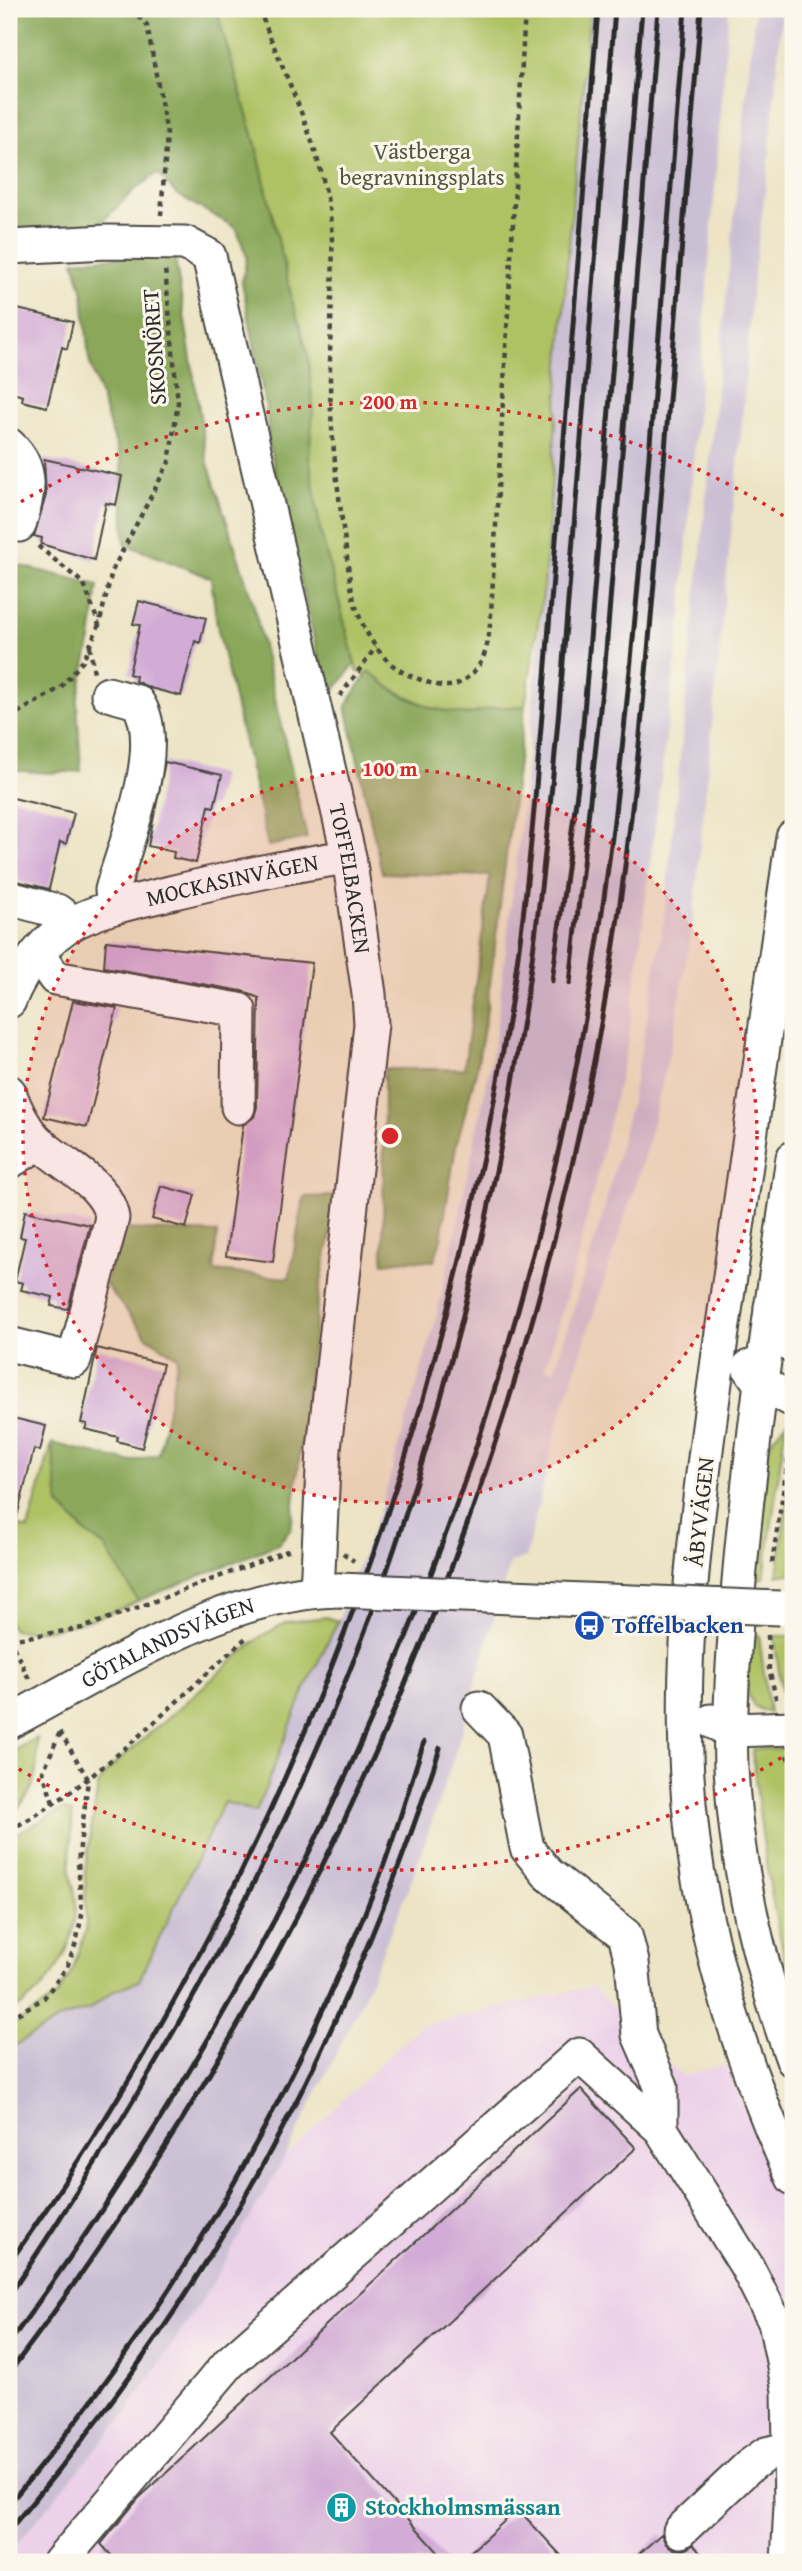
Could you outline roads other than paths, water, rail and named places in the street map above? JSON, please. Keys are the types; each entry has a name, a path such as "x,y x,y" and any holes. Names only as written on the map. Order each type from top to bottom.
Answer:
{"street":[{"name":"TOFFELBACKEN","path":"9,247 185,243 209,256 349,857 371,1024 324,1449 328,1590"},
{"path":"9,444 19,454 27,472 29,491 19,525"},
{"name":"MOCKASINVÄGEN","path":"108,694 137,702 148,727 148,762 112,890 114,907"},
{"name":"ÅBYVÄGEN","path":"793,837 707,1441 695,1546 686,1757 694,1843 709,1936 730,2013 793,2178"},
{"name":"MOCKASINVÄGEN","path":"9,1001 24,971 55,936 73,923 114,907 233,878 349,857"},
{"path":"9,898 57,911 73,923"},
{"path":"38,954 55,978 239,1010 238,1107"},
{"path":"9,1092 19,1117 39,1143 99,1190 111,1205 112,1218 74,1360 9,1344"},
{"path":"9,1162 39,1143"},
{"name":"ÅBYVÄGEN","path":"793,1158 760,1383 741,1553 730,1730 733,1788 747,1897 761,1960 793,2060"},
{"path":"733,1256 744,1352 760,1383 793,1400"},
{"path":"771,1307 793,1347"},
{"path":"707,1441 721,1415 739,1396 760,1383 793,1378"},
{"name":"GÖTALANDSVÄGEN","path":"9,1722 195,1626 242,1606 328,1590 781,1616"},
{"path":"688,1672 699,1704 717,1726 730,1730 793,1728"},
{"path":"478,1708 505,1735 527,1848 548,1874 625,1935 632,1962 639,2035 661,2086 661,2130"},
{"path":"60,2562 229,2363 579,2055 661,2130 746,2265 775,2322 789,2390 791,2448 788,2562"},
{"path":"680,2530 748,2467 766,2454 791,2448"}],"railway":[{"path":"9,2263 103,2122 188,1975 264,1824 331,1669 389,1510 437,1348 478,1183 509,1016 524,910 598,9"},
{"path":"9,2296 123,2118 227,1934 275,1840 359,1647 395,1547 440,1403 494,1183 521,1034 539,904 561,682 615,9"},
{"path":"552,981 578,785 642,9"},
{"path":"570,983 605,663 658,9"},
{"path":"9,2343 106,2204 194,2063 275,1919 348,1772 412,1622 469,1467 519,1308 576,1070 611,844 642,541 685,9"},
{"path":"9,2373 114,2225 211,2072 298,1913 376,1750 445,1583 505,1412 554,1238 594,1061 617,925 635,787 648,649 701,9"},
{"path":"9,2504 68,2432 173,2283 264,2128 305,2047 379,1878 424,1742"},
{"path":"9,2530 82,2441 148,2350 209,2257 265,2162 315,2063 361,1962 440,1748"}],"place":[{"name":"Toffelbacken","path":"589,1625"},
{"name":"Stockholmsmässan","path":"342,2507"}],"park label":[{"name":"Västberga begravningsplats","path":"422,164"}]}
